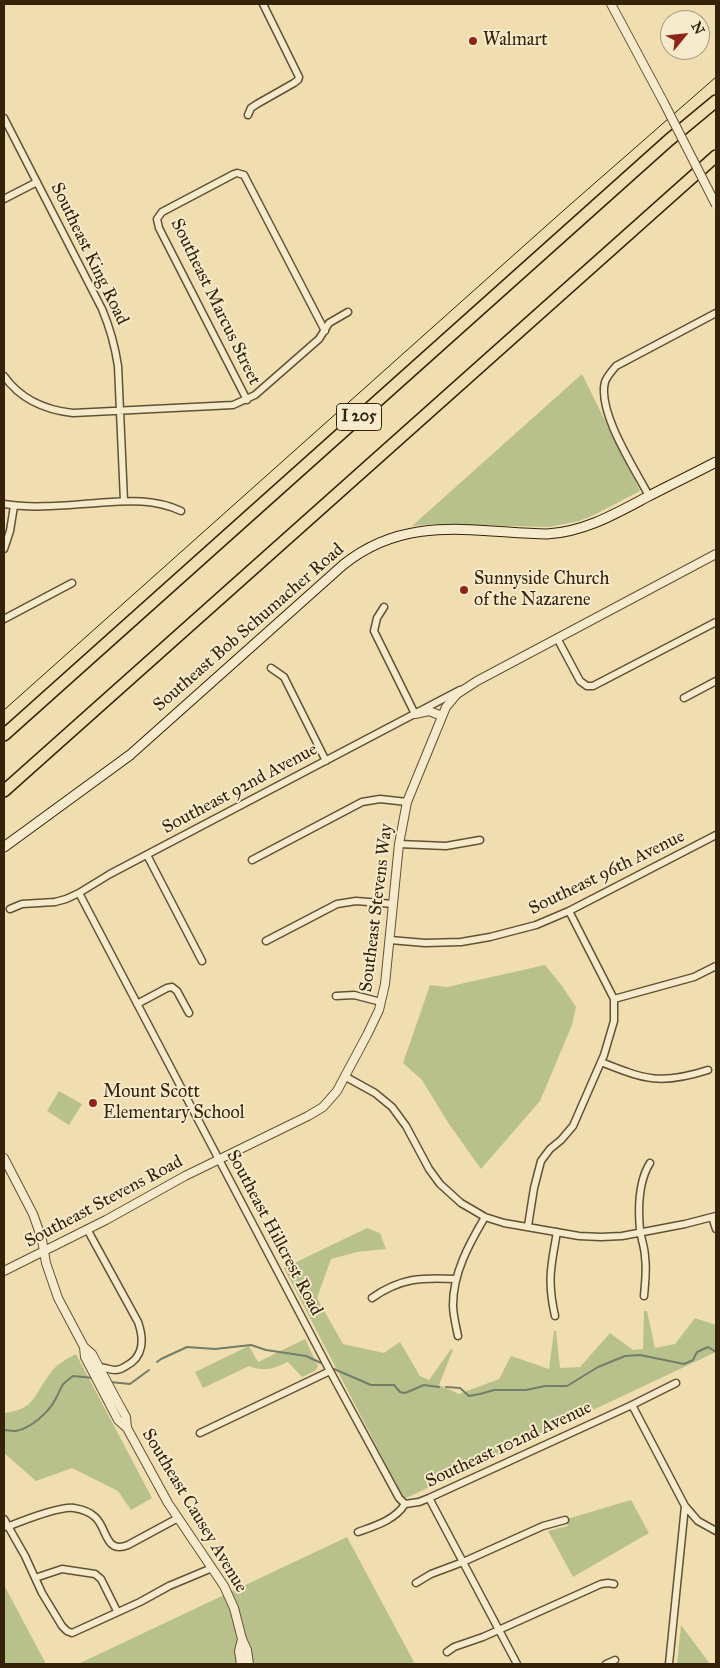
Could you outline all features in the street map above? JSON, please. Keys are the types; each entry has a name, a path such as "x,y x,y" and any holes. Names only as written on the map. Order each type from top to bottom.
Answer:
{"highway":[{"name":"I 205","path":"4,735 661,147 716,101"},
{"name":"I 205","path":"4,791 716,156"}],"main road":[{"name":"Southeast Bob Schumacher Road","path":"4,846 126,759 343,565 369,547 396,536 425,530 532,534 560,533 598,522 716,462"}],"street":[{"path":"248,114 251,108 294,83 298,80 299,76 263,4"},
{"path":"611,4 716,204"},
{"name":"Southeast King Road","path":"4,118 110,328 118,366 124,501"},
{"name":"Southeast Marcus Street","path":"247,400 159,228 157,219 162,212 234,174 241,173 246,178 325,331"},
{"path":"4,199 37,182"},
{"path":"4,376 26,398 48,409 74,413 234,405 247,400 255,394 319,339 329,323 348,312"},
{"path":"649,496 610,420 605,400 606,380 610,373 621,363 716,313"},
{"path":"4,504 14,506 71,505 124,501 159,502 181,511"},
{"path":"4,549 10,531 14,506"},
{"name":"Southeast 92nd Avenue","path":"10,910 22,904 55,902 79,893 110,874 716,554"},
{"path":"4,619 72,584"},
{"path":"384,607 374,625 376,637 415,714"},
{"path":"557,638 580,681 587,686 593,686 716,622"},
{"path":"271,668 284,677 326,761"},
{"path":"684,698 716,681"},
{"name":"Southeast Stevens Way","path":"218,1159 320,1110 334,1096 346,1077 375,1019 385,984 399,844 407,802 442,716 451,700 467,687"},
{"name":"Southeast 92nd Avenue","path":"415,714 429,711 442,716"},
{"path":"252,860 362,802 380,799 407,802"},
{"name":"Southeast 96th Avenue","path":"390,940 441,943 490,937 536,925 570,911 716,835"},
{"path":"399,844 446,846 480,840"},
{"path":"146,855 202,961"},
{"name":"Southeast Hillcrest Road","path":"79,893 330,1371 399,1498 405,1504"},
{"path":"266,941 337,904 356,901 393,904"},
{"path":"528,1226 534,1188 541,1161 573,1126 601,1062 613,1026 614,999 570,911"},
{"path":"614,999 694,977 716,966"},
{"path":"137,1004 172,987 177,991 189,1013"},
{"path":"336,996 354,995 381,1002"},
{"path":"601,1062 633,1075 661,1080 708,1070"},
{"path":"346,1077 375,1093 392,1107 406,1126 429,1169 440,1184 460,1203 485,1217 504,1223 579,1236 622,1236 714,1216 716,1229"},
{"name":"Southeast Causey Avenue","path":"4,1158 33,1214 42,1240 46,1264 54,1289 84,1347 92,1354 106,1396 118,1420 127,1428 159,1488 224,1586 234,1608 242,1639 248,1650 249,1664"},
{"name":"Southeast Stevens Road","path":"4,1271 218,1159"},
{"path":"644,1296 646,1272 640,1232 639,1198 643,1177 650,1162"},
{"path":"458,1336 453,1306 456,1279 469,1244 485,1217"},
{"path":"87,1229 142,1332 142,1343 136,1359 123,1368 114,1370 98,1369"},
{"path":"555,1316 550,1296 549,1274 558,1232"},
{"path":"372,1298 393,1285 411,1279 430,1277 456,1279"},
{"name":"Southeast Causey Avenue","path":"98,1369 126,1417 127,1428"},
{"path":"200,1433 330,1371"},
{"name":"Southeast 102nd Avenue","path":"358,1532 375,1526 400,1513 405,1504 429,1498 676,1383"},
{"path":"632,1405 685,1506 698,1521 716,1531"},
{"path":"429,1498 517,1664"},
{"path":"669,1664 685,1506"},
{"path":"7,1527 52,1511 73,1508 96,1517 110,1542 116,1547 123,1547 178,1518"},
{"path":"4,1519 25,1556 42,1593 67,1631 76,1632 212,1568"},
{"path":"416,1583 431,1574 463,1562 543,1526 565,1520"},
{"path":"35,1578 62,1570 95,1574 101,1579 118,1611"},
{"path":"447,1652 454,1647 601,1584 608,1582 614,1584"},
{"name":"Southeast Causey Avenue","path":"241,1664 240,1651 242,1639"},
{"path":"606,1664 616,1660"}],"green space":[{"path":"582,374 640,491 592,516 579,521 549,527 435,524 412,526"},
{"path":"545,965 576,1007 572,1025 540,1101 481,1169 449,1124 422,1080 403,1063 430,985 447,987"},
{"path":"59,1091 82,1104 69,1125 47,1111"},
{"path":"367,1228 380,1233 386,1249 357,1252 331,1259 317,1298 343,1344 384,1353 400,1342 420,1376 429,1380 451,1349 453,1350 439,1385 459,1394 499,1379 511,1356 549,1369 554,1331 556,1331 560,1368 580,1367 610,1333 633,1350 643,1349 644,1311 647,1311 655,1348 675,1344 695,1318 716,1325 716,1352 404,1499 284,1268"},
{"path":"305,1339 318,1366 315,1371 302,1377 288,1362 269,1369 249,1366 203,1388 195,1372 249,1346 258,1362"},
{"path":"76,1354 152,1498 131,1510 118,1491 72,1468 36,1481 4,1453 4,1413 22,1409 27,1405 36,1395 51,1371"},
{"path":"631,1500 649,1533 573,1577 548,1531 568,1526 567,1519"},
{"path":"347,1537 415,1664 78,1664"},
{"path":"4,1585 46,1664 4,1664"},
{"path":"681,1625 710,1664 677,1664"}],"waterway":[{"path":"157,1362 187,1347 215,1349 251,1345 266,1350 306,1356 321,1363"},
{"path":"446,1387 460,1388 469,1396 494,1390 526,1390 545,1386 567,1386 598,1367 625,1356 640,1355 684,1364 693,1360 697,1352 708,1347 716,1352"},
{"path":"334,1369 371,1385 394,1385 400,1392 405,1393 424,1385 439,1387"},
{"path":"110,1382 130,1384 149,1370"},
{"path":"4,1430 16,1431 22,1429 44,1415 63,1385 73,1376 93,1378"}],"tram line":[{"path":"4,710 564,210 716,77"}],"place":[{"name":"Walmart","path":"473,41"},
{"name":"Sunnyside Church of the Nazarene","path":"464,590"},
{"name":"Mount Scott Elementary School","path":"93,1103"}]}
